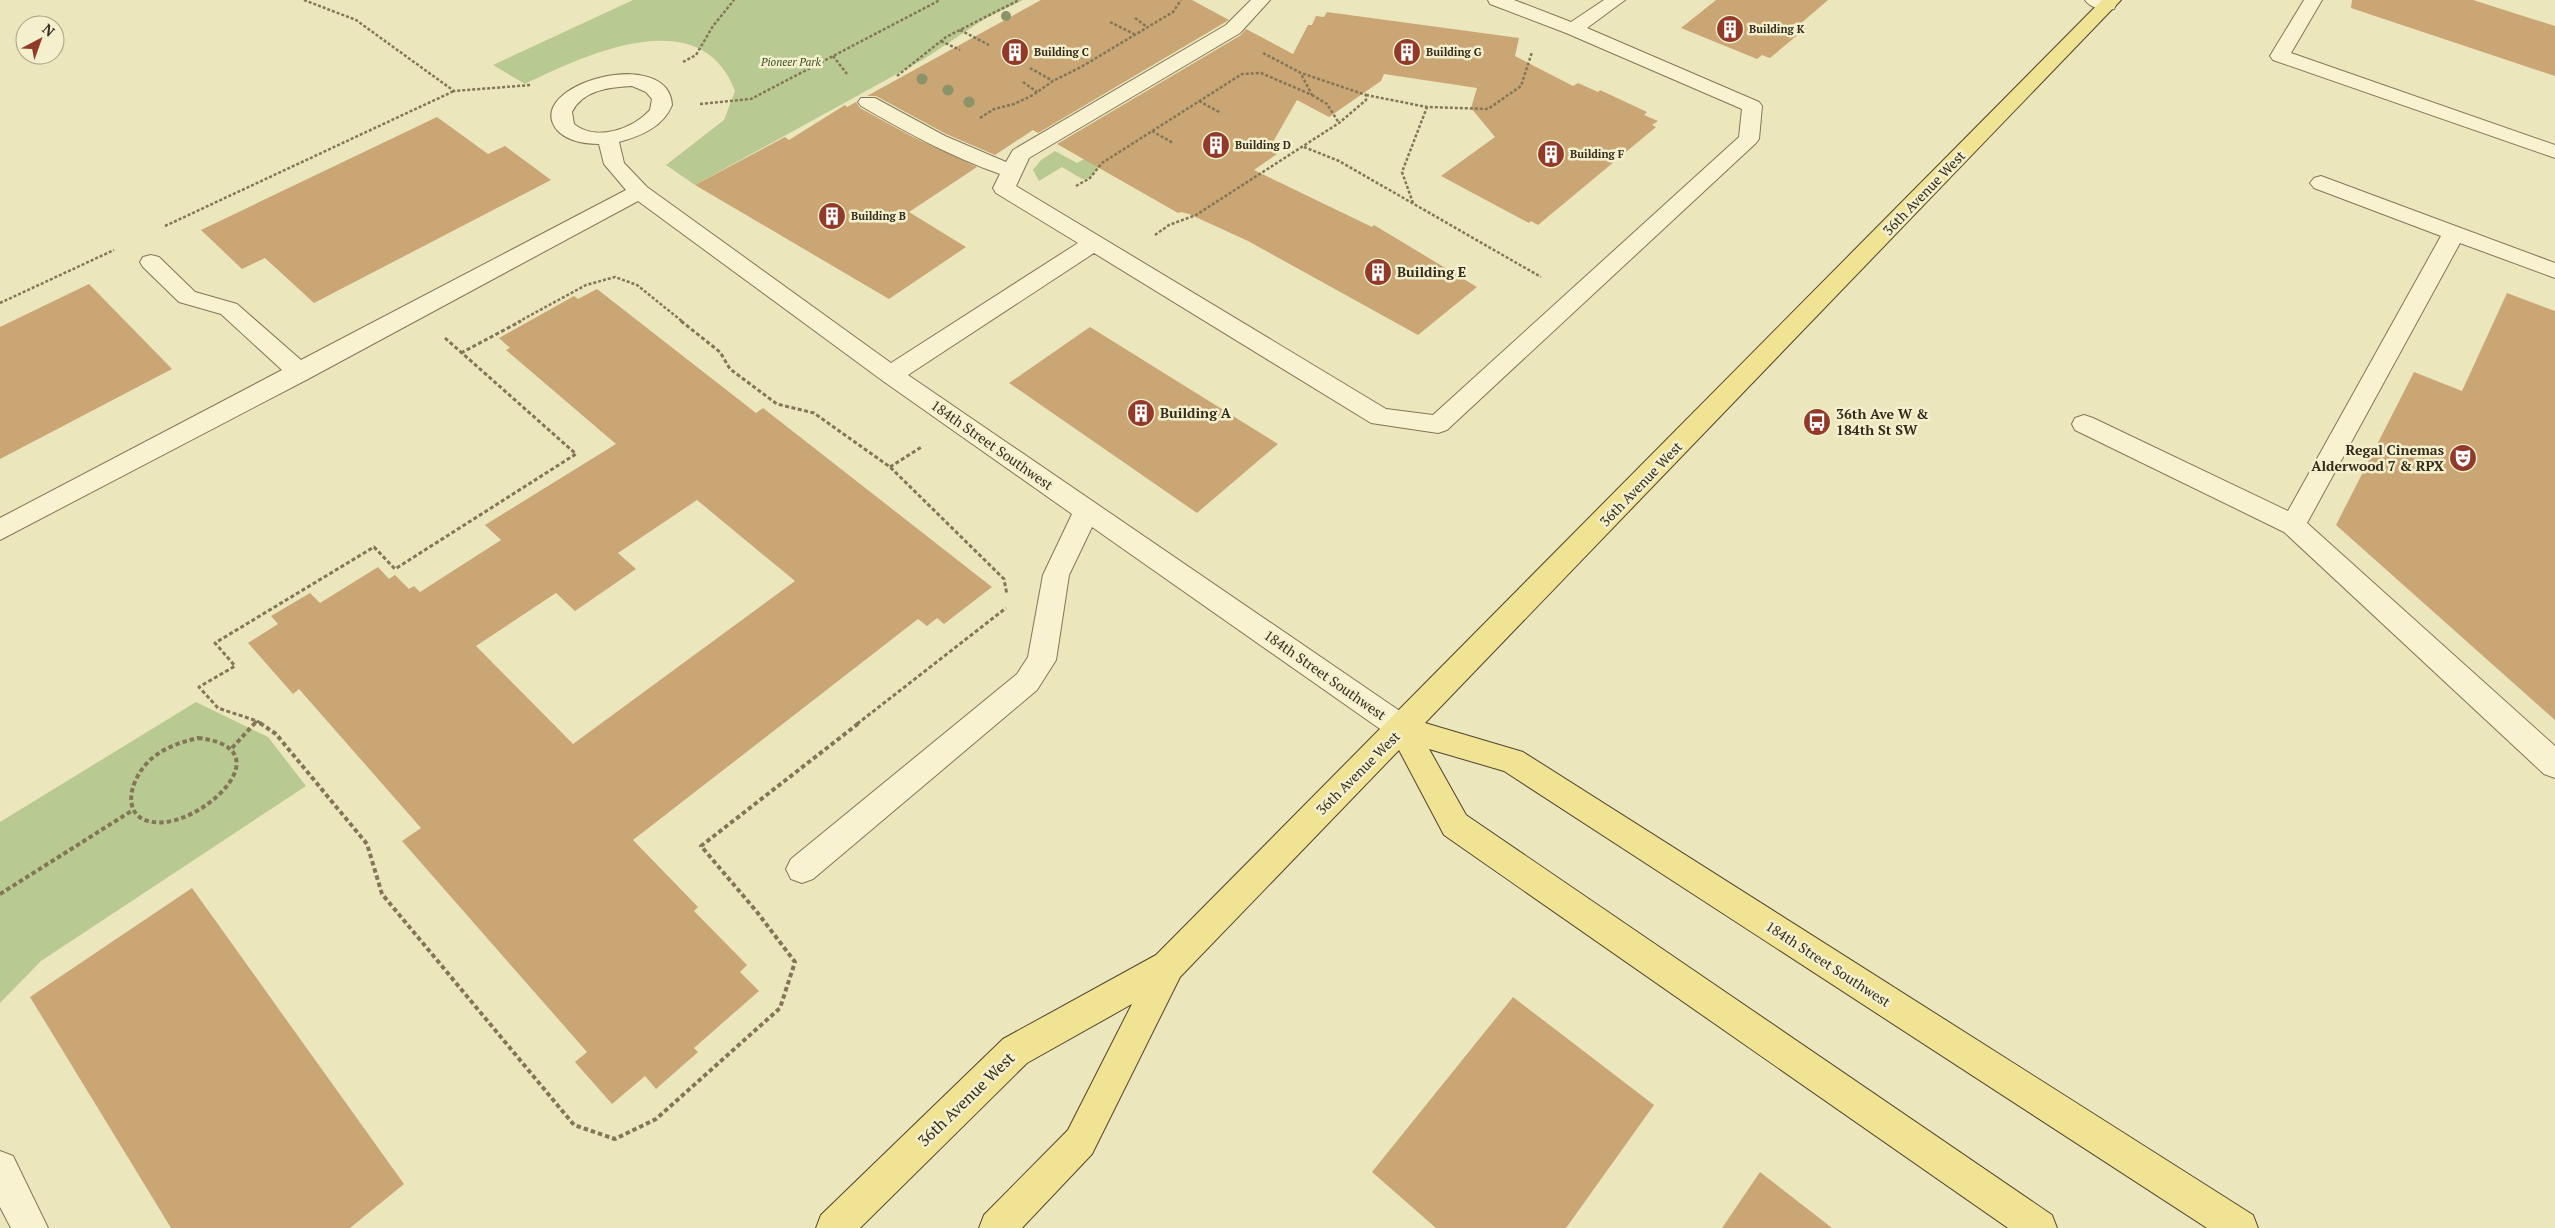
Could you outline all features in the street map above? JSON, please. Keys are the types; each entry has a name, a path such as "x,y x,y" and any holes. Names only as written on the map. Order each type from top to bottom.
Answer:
{"main road":[{"name":"36th Avenue West","path":"834,1228 1015,1051 1168,966 1403,728 2104,2"},
{"name":"184th Street Southwest","path":"1403,728 1455,825 2039,1228"},
{"name":"184th Street Southwest","path":"1403,728 1513,761 2240,1228"},
{"name":"36th Avenue West","path":"997,1228 1080,1142 1168,966"}],"street":[{"path":"1261,0 1228,32 1020,154 1004,188 1119,260 1380,417 1438,424 1749,139 1752,106 1567,27 1497,0"},
{"path":"1567,27 1616,0"},
{"path":"2313,0 2280,56 2555,152"},
{"path":"616,80 647,84 658,90 662,98 662,108 655,118 626,134 608,137 586,136 568,130 562,123 560,114 564,106 572,97 591,87 616,80"},
{"path":"868,102 937,140 979,160 1012,170"},
{"name":"184th Street Southwest","path":"608,137 614,164 639,192 891,374 1403,728"},
{"path":"2321,183 2555,271"},
{"path":"0,530 639,192"},
{"path":"2293,525 2454,233"},
{"path":"891,374 1093,243"},
{"path":"151,262 187,297 229,309 300,373"},
{"path":"2084,424 2293,525 2555,765"},
{"path":"802,869 1027,682 1042,660 1056,575 1087,510"},
{"path":"0,1170 30,1228"}],"path":[{"path":"304,0 356,20 454,91"},
{"path":"647,84 696,55 713,26 734,0"},
{"path":"662,108 751,99 940,0"},
{"path":"868,102 941,41 959,29 991,16 1018,0"},
{"path":"937,140 994,109 1022,101 1173,12 1181,0"},
{"path":"1135,18 1147,27"},
{"path":"1110,22 1134,34"},
{"path":"1228,32 1300,73 1366,95 1427,107 1488,109 1521,86 1534,44 1567,27"},
{"path":"959,29 989,46"},
{"path":"941,41 960,50"},
{"path":"1030,68 1053,81"},
{"path":"1041,211 1090,178 1102,163 1198,100 1248,72 1261,73 1282,80 1312,95 1327,104 1338,123"},
{"path":"1300,73 1302,80 1312,95"},
{"path":"1022,82 1037,92"},
{"path":"158,229 454,91 536,85 572,97"},
{"path":"1119,260 1169,225 1196,215 1338,123 1366,100 1366,95"},
{"path":"1198,100 1221,113"},
{"path":"1413,203 1402,172 1427,107"},
{"path":"1152,131 1173,143"},
{"path":"1303,146 1339,161 1577,297"},
{"path":"0,303 122,246"},
{"path":"461,352 586,285 615,277 637,285 720,352 730,369 776,404 814,412 890,467 1004,579 1007,597"},
{"path":"415,312 576,454 395,568 374,547 215,643 235,666 199,687 218,708 257,721 276,734 367,844 382,894 574,1125 615,1140 656,1119 780,1008 795,962 757,912 701,846 1008,606"},
{"path":"890,467 925,444"},
{"path":"232,748 257,721"},
{"path":"198,738 213,738 226,742 232,748 237,762 235,775 212,804 194,814 175,821 157,822 142,819 133,810 129,800 132,786 138,773 165,749 198,738"},
{"path":"0,894 133,810"}],"green space":[{"name":"Pioneer Park","path":"633,0 1023,0 986,18 924,59 695,185 666,165 724,120 735,91 719,63 696,47 669,41 640,42 609,49 578,60 525,84 493,65"},
{"path":"1144,126 1102,163 1090,178 1082,179 1062,167 1039,181 1033,170 1041,160 1055,151 1077,163"},
{"path":"196,702 268,737 306,786 41,961 0,1003 0,822"}],"building":[{"path":"1041,0 1192,0 1229,20 1038,133 1033,130 995,155 946,134 876,96 867,96"},
{"name":"Building K","path":"1716,0 1828,0 1799,25 1806,28 1770,58 1762,55 1757,59 1681,28"},
{"path":"2352,0 2473,0 2555,26 2555,76 2351,8"},
{"path":"1327,12 1519,38 1515,56 1573,86 1578,83 1598,92 1600,90 1647,112 1644,115 1658,121 1652,125 1656,127 1538,225 1531,221 1529,223 1441,176 1495,137 1471,108 1477,88 1384,74 1381,81 1329,117 1297,100 1269,149 1277,154 1254,170 1372,227 1374,225 1477,287 1418,335 1248,241 1189,214 1178,213 1057,144 1241,35 1246,29 1293,54 1308,25 1312,25 1316,16 1324,17"},
{"name":"Building B","path":"856,102 860,108 911,136 977,167 909,212 966,247 889,299 695,185 785,137 789,140 845,105 847,107"},
{"path":"437,117 488,154 505,146 551,180 314,303 265,258 242,269 201,230"},
{"path":"89,284 172,369 0,459 0,327"},
{"path":"597,289 756,413 763,408 992,587 944,624 937,618 927,626 918,619 633,840 698,907 694,911 747,965 740,972 759,991 694,1048 698,1052 656,1089 645,1076 612,1104 575,1062 587,1052 402,841 421,828 299,689 293,694 248,643 278,624 271,616 310,593 320,603 378,567 389,579 395,575 409,589 414,586 420,592 501,540 485,525 616,444 506,350 510,348 499,338 574,296 578,299","holes":["697,500 795,581 573,744 476,646 556,593 575,611 636,569 618,553"]},
{"name":"Regal Cinemas Alderwood 7 & RPX","path":"2507,293 2555,311 2555,720 2336,525 2414,372 2462,391"},
{"name":"Building A","path":"1090,327 1278,444 1197,513 1009,383"},
{"path":"192,888 404,1184 350,1228 171,1228 30,997"},
{"path":"1513,997 1654,1105 1566,1228 1436,1228 1372,1172"},
{"path":"1760,1172 1832,1228 1722,1228"}],"place":[{"name":"Building K","path":"1730,29"},
{"name":"Building C","path":"1015,52"},
{"name":"Building G","path":"1407,52"},
{"name":"Building D","path":"1216,145"},
{"name":"Building F","path":"1551,154"},
{"name":"Building B","path":"832,216"},
{"name":"Building E","path":"1378,272"},
{"name":"Building A","path":"1141,413"},
{"name":"36th Ave W & 184th St SW","path":"1817,422"},
{"name":"Regal Cinemas Alderwood 7 & RPX","path":"2463,458"}]}
